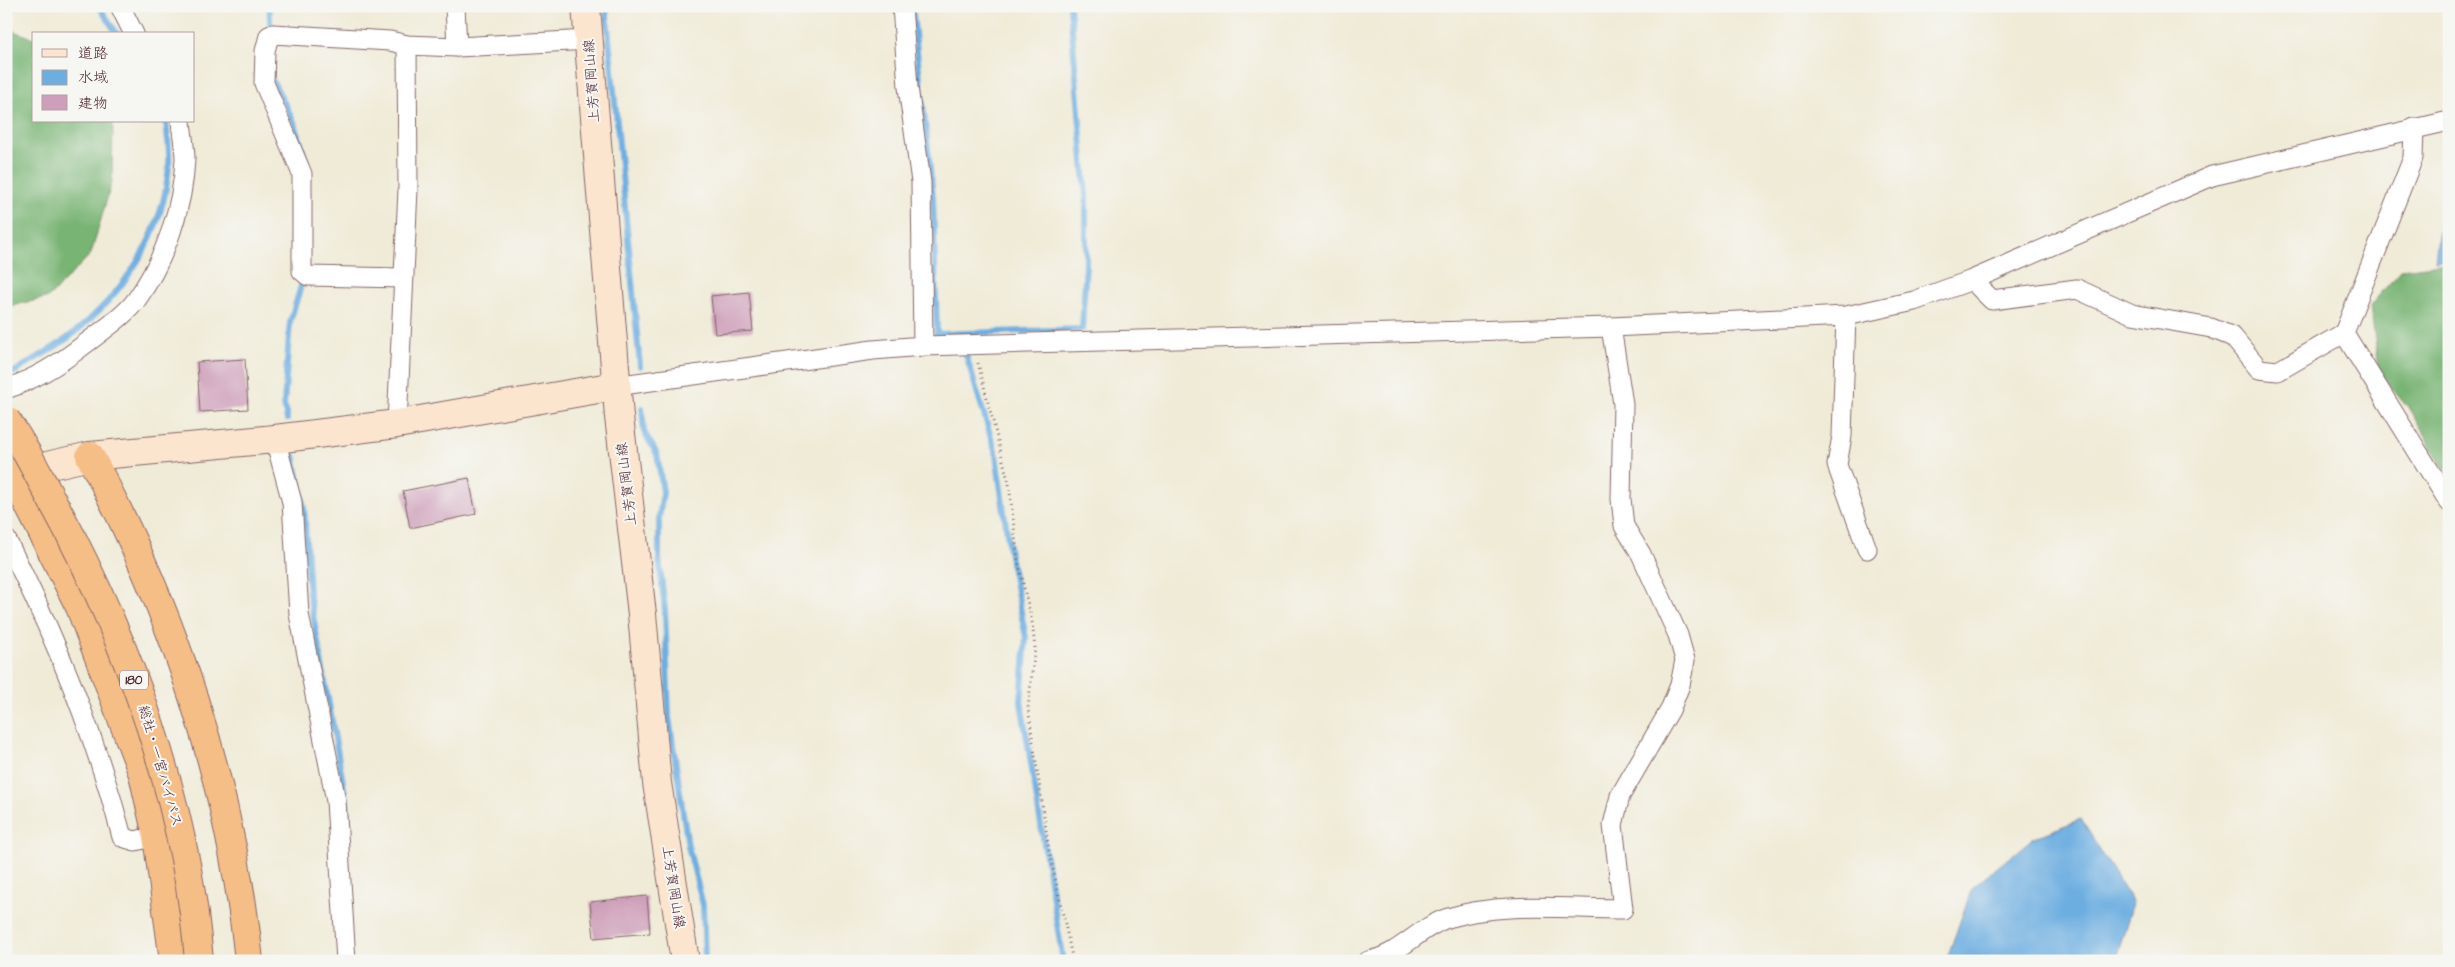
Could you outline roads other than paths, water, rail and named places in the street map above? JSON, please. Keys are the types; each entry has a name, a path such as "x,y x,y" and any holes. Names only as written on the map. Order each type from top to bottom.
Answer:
{"highway":[{"name":"総社・一宮バイパス","path":"6,420 16,433 76,542 126,655 179,829 199,961"},
{"path":"90,456 157,594 206,740 228,819 244,915 249,961"},
{"name":"180","path":"9,475 26,497 83,616 143,774 157,836 174,961"}],"main road":[{"name":"上芳賀岡山線","path":"586,6 616,386 642,614 657,783 685,961"},
{"path":"9,475 90,456 275,439 397,424 616,386"}],"street":[{"path":"120,6 133,32"},
{"path":"455,6 457,47"},
{"path":"902,6 908,87 921,182 922,346"},
{"path":"403,278 305,274 302,174 264,83 265,51 271,35 390,41 407,45 457,47 589,40"},
{"path":"397,424 408,189 407,45"},
{"path":"616,386 873,350 922,346 1611,326 1846,316 1914,301 1972,280 2212,176 2449,121"},
{"path":"6,389 27,382 65,360 101,332 136,300 163,255 179,199 185,159 181,122"},
{"path":"1972,280 1992,300 2077,289 2132,314 2211,328 2233,337 2259,369 2278,371 2344,333 2413,158 2414,128"},
{"path":"1846,316 1842,436 1837,465 1867,549"},
{"path":"1368,961 1382,959 1445,919 1465,913 1513,908 1623,909 1613,825 1620,796 1670,710 1680,685 1685,660 1674,626 1641,554 1624,526 1621,499 1623,404 1611,326"},
{"path":"2344,333 2449,502"},
{"path":"275,439 292,502 298,614 336,801 346,961"},
{"path":"6,538 44,615 106,779 122,837 135,841 157,836"}],"water":[{"path":"2449,196 2449,259 2435,261 2442,206"},
{"path":"2081,819 2133,903 2115,961 1946,961 1972,888 2033,838"}],"waterway":[{"path":"99,6 116,32"},
{"path":"269,6 271,32"},
{"path":"606,6 640,366"},
{"path":"912,6 933,197 937,334 966,333"},
{"path":"966,335 966,333 1082,329 1086,263 1086,196 1070,6"},
{"path":"273,81 295,124 306,162"},
{"path":"6,374 14,372 56,346 89,320 124,282 138,260 150,238 166,189 169,158 166,122"},
{"path":"287,419 284,404 290,322 304,276"},
{"path":"966,355 996,454 1010,555 1026,638 1021,702 1063,961"},
{"path":"642,408 644,432 657,454 663,492 659,518 659,559 665,610 669,718 688,846 703,905 705,961"},
{"path":"294,456 304,508 309,593 347,805 348,843"}]}
